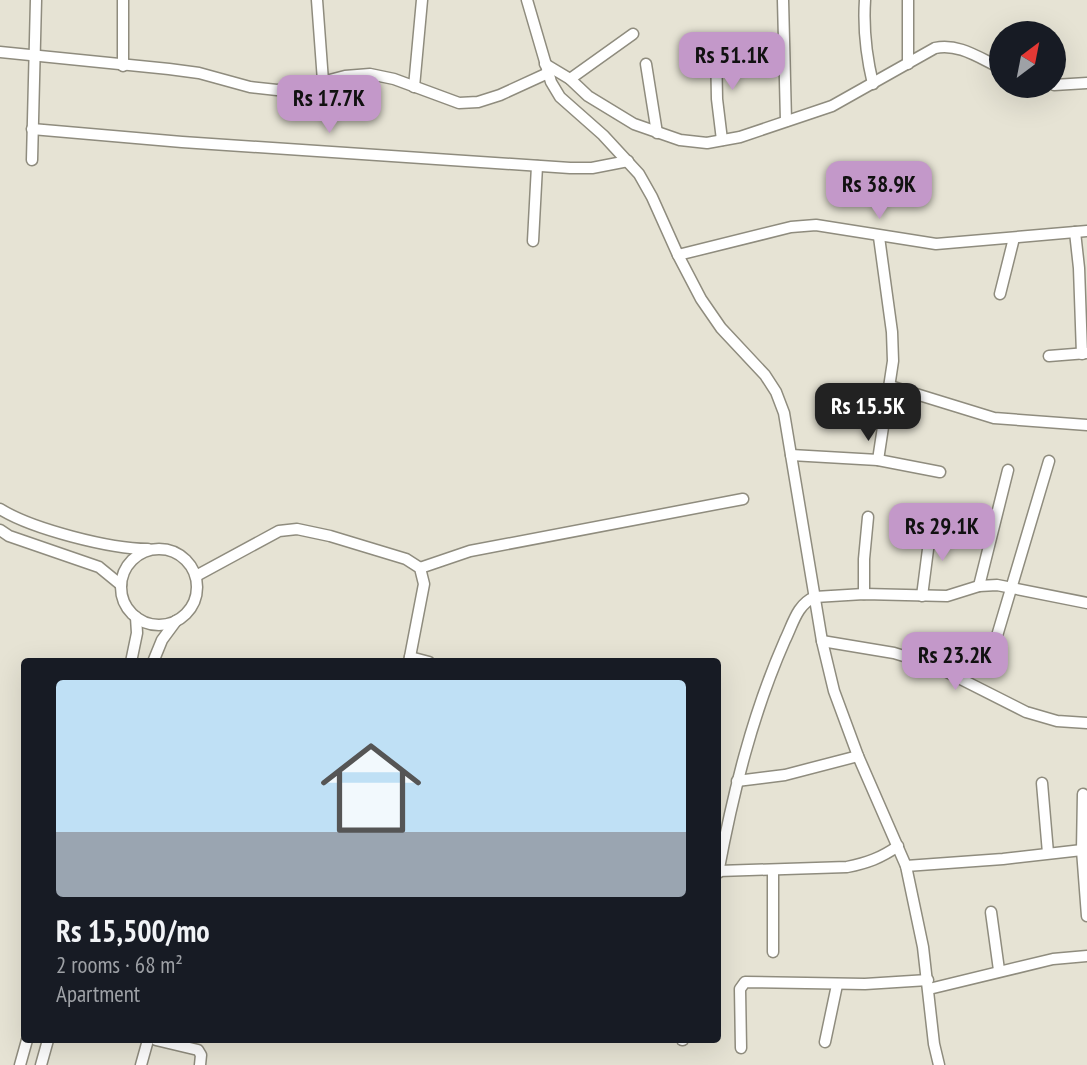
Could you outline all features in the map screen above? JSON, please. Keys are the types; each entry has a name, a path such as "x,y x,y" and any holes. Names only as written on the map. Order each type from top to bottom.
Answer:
{"street":[{"path":"32,160 36,0"},
{"path":"123,0 123,66"},
{"path":"317,0 323,80"},
{"path":"414,87 422,0"},
{"path":"527,0 546,68 560,97 628,161 652,197 701,299 721,328 765,375 784,412 822,641 834,691 858,756 906,866 917,909 939,1065"},
{"path":"783,0 786,121"},
{"path":"865,0 863,31 873,84"},
{"path":"908,0 908,64"},
{"path":"570,79 634,34"},
{"path":"716,45 717,99 722,140"},
{"path":"546,68 570,79 588,96 634,124 680,140 707,143 740,136 832,106 934,48 957,47 989,62"},
{"path":"0,52 199,73 250,88 276,90 370,74 459,103 478,102 500,95 546,68"},
{"path":"646,64 657,133"},
{"path":"1066,84 1087,83"},
{"path":"32,129 537,166 592,168 628,161"},
{"path":"533,241 537,166"},
{"path":"678,255 791,227 816,225 936,244 1087,231"},
{"path":"1049,356 1085,353 1075,232"},
{"path":"878,460 890,386 892,332 879,237"},
{"path":"1000,294 1014,238"},
{"path":"890,386 994,418 1087,425"},
{"path":"791,455 878,460 940,472"},
{"path":"995,646 1049,461"},
{"path":"979,586 1008,470"},
{"path":"420,568 470,551 743,499"},
{"path":"0,509 16,519 51,530 126,549 169,549 181,555 196,576 196,599 162,640 155,658"},
{"path":"864,594 868,517"},
{"path":"922,596 931,526"},
{"path":"196,576 279,531 297,529 406,559 420,568 424,584 410,658"},
{"path":"0,530 9,536 99,566 121,585"},
{"path":"150,549 130,561 121,585 122,597 128,609 148,623 163,625 176,621"},
{"path":"721,858 751,730 769,678 798,611 808,600 815,597 864,594 947,596 979,586 997,585 1087,603"},
{"path":"132,658 137,633 136,617"},
{"path":"822,641 894,653 933,665 1027,712 1057,721 1087,723"},
{"path":"737,781 785,775 858,756"},
{"path":"1042,783 1048,853"},
{"path":"1083,793 1085,826 1082,850 1087,916"},
{"path":"721,872 846,867 883,857 898,846"},
{"path":"906,866 1082,850"},
{"path":"772,870 773,952"},
{"path":"992,912 999,971"},
{"path":"741,1048 742,984 928,984 1053,959 1087,956"},
{"path":"825,1042 837,985"},
{"path":"20,1065 26,1043"},
{"path":"41,1065 47,1043"},
{"path":"141,1065 147,1043"},
{"path":"169,1043 198,1050 201,1055 200,1065"}]}
